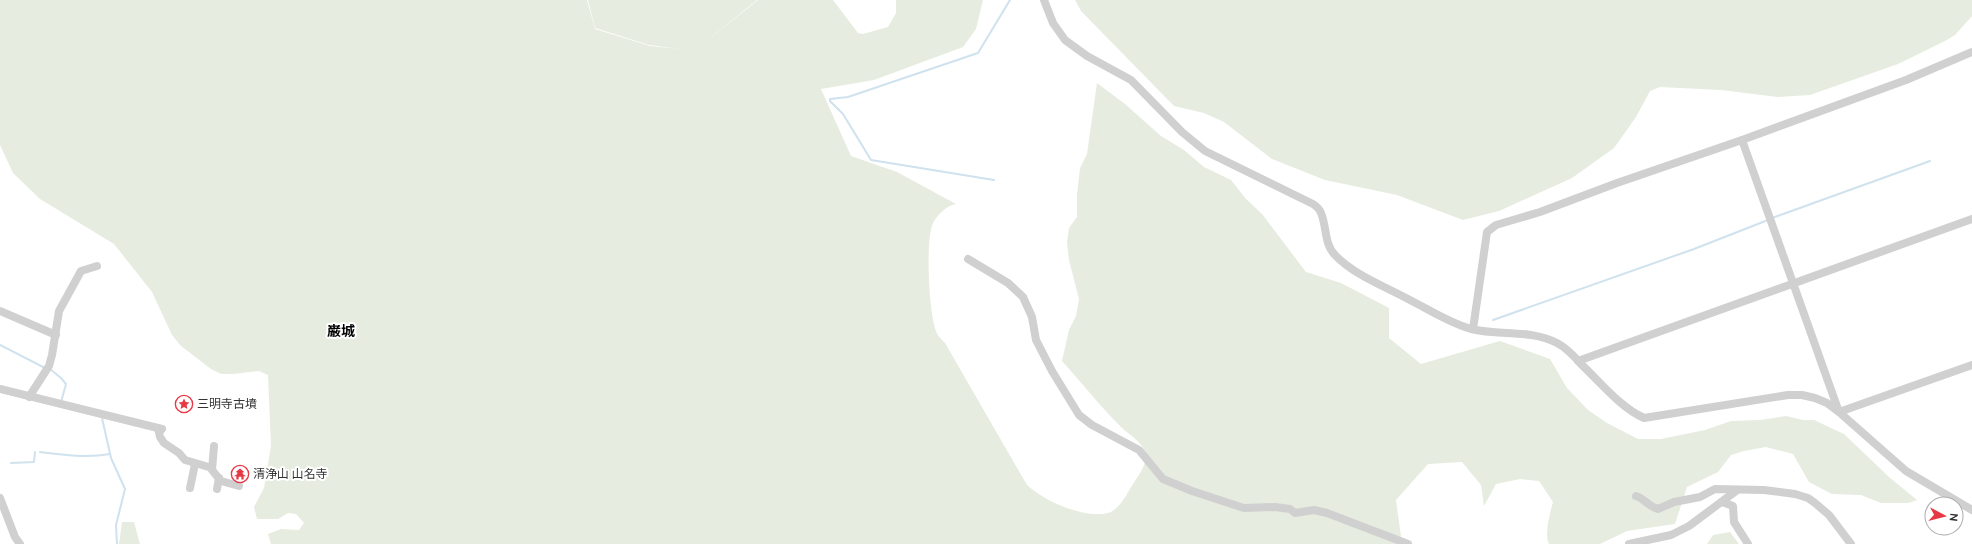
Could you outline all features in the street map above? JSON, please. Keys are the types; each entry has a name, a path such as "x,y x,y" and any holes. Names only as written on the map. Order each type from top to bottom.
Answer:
{"street":[{"path":"1044,0 1053,23 1065,40 1087,56 1131,80 1182,132 1205,151 1313,204 1321,212 1327,241 1333,254 1360,273 1447,319 1473,329 1487,332 1529,334 1545,338 1559,344 1616,398 1644,418 1788,395 1802,395 1815,398 1827,403 1839,412 1906,471 1972,510"},
{"path":"1473,329 1488,232 1496,225 1540,212 1617,183 1742,140 1906,80 1972,52"},
{"path":"1742,140 1839,412"},
{"path":"1578,361 1972,219"},
{"path":"968,260 1008,283 1023,297 1032,316 1036,340 1052,371 1079,415 1092,425 1139,450 1163,479 1192,491 1244,508 1275,507 1290,508 1295,513 1314,510 1327,513 1408,544"},
{"path":"29,397 49,366 62,304 81,271 95,265"},
{"path":"0,310 56,336"},
{"path":"1839,412 1972,365"},
{"path":"0,389 160,429 160,437 164,443 179,454 184,460 212,468"},
{"path":"214,446 212,468 218,478 221,481 239,486"},
{"path":"190,488 195,464"},
{"path":"216,489 218,478"},
{"path":"1636,496 1658,509 1674,502 1706,495 1715,489 1736,491 1770,490 1795,494 1808,498 1829,515 1851,544"},
{"path":"1629,544 1671,535 1689,526 1736,491"},
{"path":"0,498 20,544"},
{"path":"1722,502 1733,506 1734,522 1748,544"}],"shaded area":[{"path":"0,0 587,0 595,29 650,46 680,49 649,45 595,28 588,0 757,0 695,50 758,0 833,0 858,33 863,34 888,27 896,13 896,0 983,0 976,29 963,47 874,80 821,89 851,156 897,172 956,204 946,209 937,217 933,223 929,244 931,309 936,331 938,336 945,343 1027,485 1043,497 1076,511 1098,514 1108,513 1117,508 1124,499 1141,471 1146,456 1141,445 1135,438 1113,419 1062,361 1069,330 1076,316 1079,299 1069,260 1067,242 1069,228 1077,217 1077,195 1080,168 1087,154 1097,83 1125,104 1161,136 1184,150 1204,167 1231,180 1246,199 1262,214 1306,272 1341,283 1389,308 1389,338 1421,364 1500,341 1550,359 1567,388 1588,410 1607,423 1638,439 1661,439 1705,430 1731,421 1760,420 1786,416 1803,420 1814,420 1844,434 1889,477 1917,500 1908,503 1881,503 1861,495 1832,494 1809,482 1793,454 1766,447 1731,455 1718,472 1687,487 1675,524 1627,531 1600,544 1549,544 1547,529 1553,502 1539,481 1520,479 1496,484 1484,506 1481,485 1462,462 1428,464 1396,500 1402,544 271,544 268,534 281,529 299,530 304,523 296,514 288,513 278,519 257,519 254,507 264,488 271,446 268,375 259,371 221,374 211,369 181,346 172,335 152,292 114,244 40,199 13,173 0,145"},
{"path":"1075,0 1972,0 1972,16 1955,35 1898,64 1810,95 1778,97 1721,90 1660,87 1650,91 1636,117 1614,148 1572,178 1499,211 1463,220 1397,195 1325,180 1272,159 1224,122 1204,113 1174,106 1081,11"},
{"path":"122,522 134,522 140,544 119,544"},
{"path":"1730,532 1739,544 1707,544 1713,535"}],"waterway":[{"path":"994,180 871,160 843,114 830,101 830,99 848,97 978,53 1010,0"},
{"path":"1772,218 1930,161"},
{"path":"1493,320 1694,249 1768,220"},
{"path":"0,345 45,368"},
{"path":"50,369 66,384 61,402"},
{"path":"102,418 111,458 125,489 116,525 117,544"},
{"path":"11,463 34,462 35,452"},
{"path":"40,452 84,456 110,454"}],"place":[{"name":"三明寺古墳","path":"184,404"},
{"name":"清浄山 山名寺","path":"240,474"}],"district":[{"name":"巌城","path":"341,331"}]}
